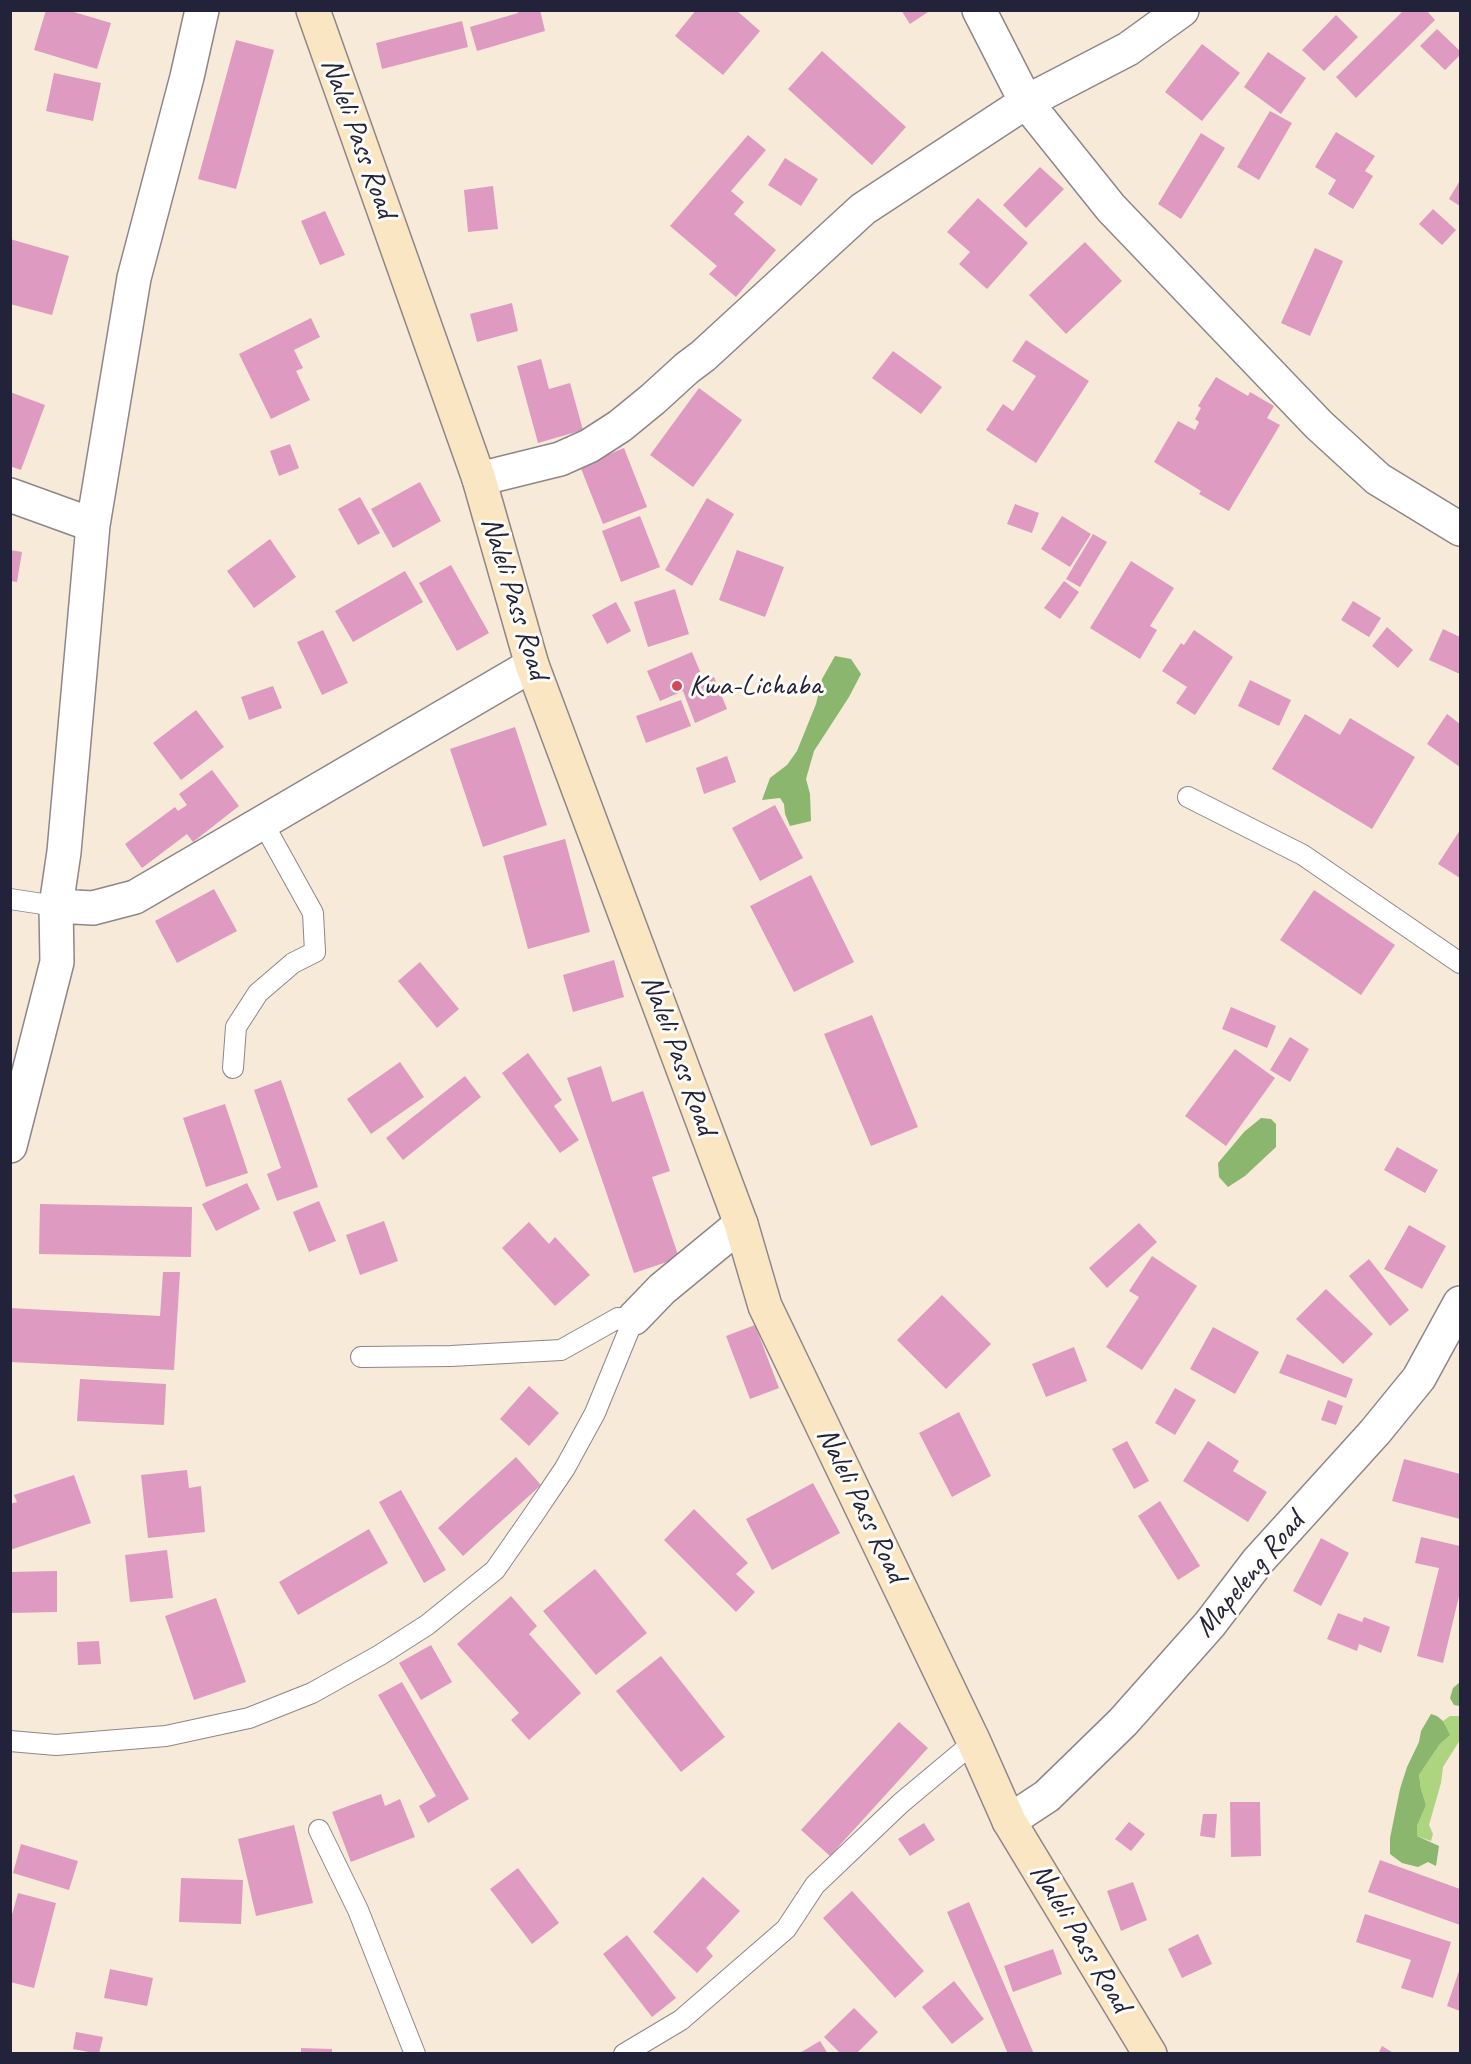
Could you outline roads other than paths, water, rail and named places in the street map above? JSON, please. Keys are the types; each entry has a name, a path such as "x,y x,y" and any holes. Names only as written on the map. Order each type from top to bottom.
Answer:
{"main road":[{"name":"Naleli Pass Road","path":"313,10 479,479 532,665 741,1224 765,1306 974,1742 1009,1821 1150,2054"}],"street":[{"path":"10,1146 57,962 56,906 64,852 93,525 134,278 187,77 202,10"},
{"path":"978,10 1026,102 1111,208 1319,425 1378,479 1461,529"},
{"path":"479,479 560,459 588,446 620,426 703,356 864,209 1026,102 1128,49 1182,10"},
{"path":"10,495 93,525"},
{"path":"56,906 93,908 135,897 532,665"},
{"path":"634,1318 662,1289 741,1224"},
{"name":"Mapeleng Road","path":"1009,1821 1047,1796 1123,1722 1210,1624 1258,1562 1375,1432 1419,1378 1461,1303"}],"lane":[{"path":"1188,797 1303,855 1461,963"},
{"path":"233,1068 236,1027 258,993 293,963 315,952 314,913 263,823"},
{"path":"10,899 56,906"},
{"path":"10,1741 56,1745 166,1736 249,1718 312,1693 380,1655 427,1625 495,1570 534,1514 565,1468 595,1413 634,1318 618,1318 561,1350 362,1358"},
{"path":"624,2054 681,2020 786,1929 815,1886 901,1803 974,1742"},
{"path":"319,1830 358,1910 415,2054"}],"place":[{"name":"Kwa-Lichaba","path":"677,686"}]}
